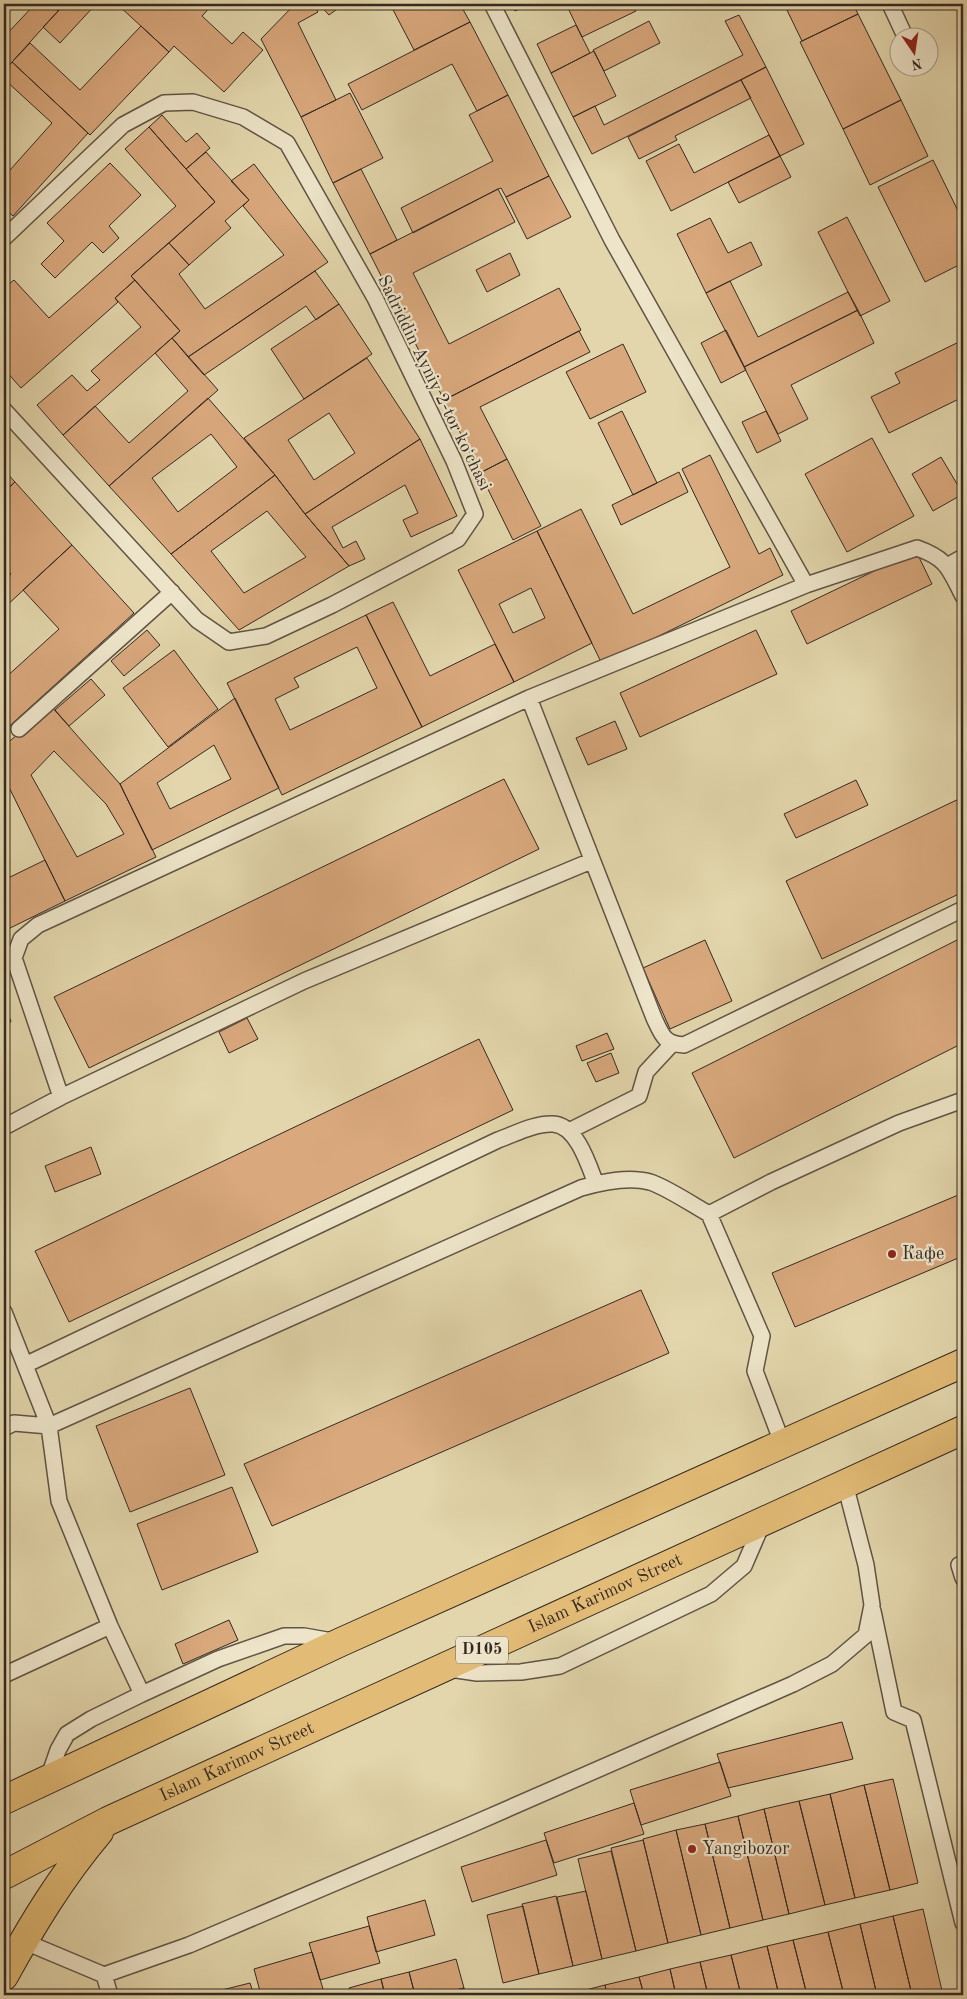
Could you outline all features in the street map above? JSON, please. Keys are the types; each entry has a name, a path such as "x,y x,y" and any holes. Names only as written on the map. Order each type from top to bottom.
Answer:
{"main road":[{"path":"4,1800 342,1642 963,1363"},
{"name":"Islam Karimov Street","path":"4,1875 108,1821 963,1430"},
{"path":"4,1976 42,1908 73,1863 108,1821"}],"lane":[{"path":"492,4 612,240 806,585"},
{"path":"890,4 902,28"},
{"name":"Sadriddin Ayniy 2-tor koʻchasi","path":"4,238 123,125 164,103 193,102 243,118 287,143 375,298 454,461 475,514 458,539 332,605 266,636 229,642 197,620 4,410"},
{"path":"61,1097 14,958 21,939 32,929 47,920 529,698 806,585 917,548 935,554 946,566 963,596"},
{"path":"946,566 963,558"},
{"path":"18,729 172,592"},
{"path":"529,698 654,1018 664,1038 672,1044 684,1045 963,909"},
{"path":"4,1127 61,1097 304,981 591,860"},
{"path":"569,1132 639,1096 646,1072 672,1044"},
{"path":"709,1214 771,1182 899,1122 963,1100"},
{"path":"25,1365 498,1140 541,1125 555,1124 569,1132 579,1142 596,1184"},
{"path":"4,1428 14,1423 49,1426 581,1188 627,1180 650,1182 709,1214 762,1336 754,1371 783,1445"},
{"path":"5,1321 49,1426 59,1501 110,1626 142,1694"},
{"path":"845,1484 866,1565 872,1605 894,1712 913,1720 963,1923"},
{"path":"442,1668 477,1673 521,1672 560,1666 711,1594 744,1566 764,1521"},
{"path":"963,1563 959,1565 963,1578"},
{"path":"23,1940 104,1975 207,1938 793,1684 832,1664 866,1635 872,1605"},
{"path":"4,1675 110,1626"},
{"path":"47,1781 58,1750 67,1734 91,1719 142,1694 218,1659 284,1636 304,1636 342,1642"},
{"path":"104,1975 110,1995"}],"building":[{"path":"35,4 51,4 58,11 4,71 4,37"},
{"path":"51,4 65,4 58,11"},
{"path":"65,4 96,4 60,43 43,27"},
{"path":"117,4 213,4 202,16 232,44 243,32 263,50 224,92 174,46 169,52"},
{"path":"295,4 313,4 318,12 298,23 336,100 301,117 261,39"},
{"path":"319,4 344,4 329,15"},
{"path":"390,4 460,4 470,22 414,50"},
{"path":"512,4 529,4 515,11"},
{"path":"566,4 632,4 636,11 582,37"},
{"path":"702,4 713,4 704,8"},
{"path":"784,4 853,4 858,14 802,41"},
{"path":"858,14 901,100 843,129 800,42"},
{"path":"739,15 766,67 592,154 573,117 595,106 604,125 743,55 725,21"},
{"path":"649,21 660,43 604,71 593,50"},
{"path":"470,22 508,95 477,111 452,64 362,110 348,84"},
{"path":"576,25 590,53 551,73 537,44"},
{"path":"141,26 169,52 90,135 12,62 30,43 80,90"},
{"path":"594,51 616,96 573,117 551,73"},
{"path":"12,62 88,133 13,216 4,208 4,164 10,170 52,123 4,79 4,71"},
{"path":"766,67 804,144 780,156 741,80"},
{"path":"741,80 751,98 675,136 677,140 639,159 628,137"},
{"path":"350,93 383,158 333,183 301,117"},
{"path":"508,95 549,176 506,197 501,188 498,189 413,233 401,208 493,161 469,115"},
{"path":"901,100 928,156 870,185 843,129"},
{"path":"162,115 186,142 197,133 210,148 186,169 149,127"},
{"path":"149,127 215,202 131,276 135,280 115,298 118,302 21,388 4,369 4,288 14,280 49,318 176,206 125,149"},
{"path":"769,135 780,156 671,211 646,161 679,144 694,173"},
{"path":"206,152 249,200 225,221 231,228 189,265 169,243 215,202 186,169"},
{"path":"780,156 791,177 739,203 728,182"},
{"path":"933,160 963,221 963,263 925,282 878,187"},
{"path":"110,163 141,195 109,226 119,238 103,253 92,242 55,278 41,264 64,241 47,223"},
{"path":"254,164 328,262 188,357 172,338 180,331 131,276 169,243 189,265 179,274 205,309 284,255 243,206 249,200 231,181"},
{"path":"361,169 397,240 370,254 333,183"},
{"path":"549,176 571,217 527,239 506,197"},
{"path":"498,189 515,222 413,273 449,344 559,288 581,330 444,400 370,254"},
{"path":"4,208 10,214 4,221"},
{"path":"847,217 890,301 860,316 818,232"},
{"path":"710,218 728,253 751,242 762,265 706,293 677,234"},
{"path":"510,253 520,275 487,292 476,270"},
{"path":"963,268 963,282 958,271"},
{"path":"315,271 339,304 316,320 306,306 204,375 188,357"},
{"path":"135,280 180,331 63,435 37,405 72,375 87,391 100,380 91,371 141,327 115,298"},
{"path":"730,281 758,337 848,292 858,310 744,367 706,293"},
{"path":"339,304 372,354 304,399 271,349"},
{"path":"858,310 874,343 791,385 808,419 778,434 744,367"},
{"path":"726,330 746,370 721,383 701,343"},
{"path":"579,331 590,352 480,407 507,459 480,473 444,400"},
{"path":"172,338 218,390 109,486 63,435 95,406 129,443 188,391 155,353"},
{"path":"963,340 963,397 889,433 871,397 900,383 895,373"},
{"path":"623,344 646,392 590,419 566,372"},
{"path":"367,358 420,439 305,514 244,438","holes":["329,413 355,453 314,480 288,440"]},
{"path":"208,398 275,475 171,554 109,486","holes":["211,434 237,467 178,512 152,478"]},
{"path":"622,411 657,483 633,495 598,423"},
{"path":"766,411 781,441 757,453 742,422"},
{"path":"872,438 914,516 847,552 805,474"},
{"path":"420,439 457,516 411,537 403,520 418,513 405,485 332,527 343,548 356,541 365,559 349,566 305,514"},
{"path":"710,455 759,554 770,548 783,575 602,664 537,531 581,509 633,614 730,567 682,469"},
{"path":"941,457 963,494 933,511 912,474"},
{"path":"507,459 541,526 513,540 480,473"},
{"path":"4,470 15,482 4,492"},
{"path":"679,472 688,492 621,525 612,505"},
{"path":"275,475 349,566 239,630 171,554","holes":["267,511 306,557 244,593 211,551"]},
{"path":"15,482 72,545 4,608 4,581 11,574 4,566 4,492"},
{"path":"537,531 592,643 514,682 458,570","holes":["531,588 545,618 513,633 499,604"]},
{"path":"72,545 134,613 4,731 4,679 59,629 23,590"},
{"path":"916,551 932,584 807,644 791,611"},
{"path":"393,602 430,676 495,644 514,682 422,727 366,615"},
{"path":"366,615 422,727 282,795 227,683","holes":["357,647 377,688 290,730 275,699 299,687 294,678"]},
{"path":"147,630 160,645 124,676 111,661"},
{"path":"756,630 777,674 640,737 620,693"},
{"path":"174,650 218,709 168,747 123,688"},
{"path":"91,679 105,695 69,726 55,710"},
{"path":"235,698 279,788 152,850 120,784","holes":["214,745 231,779 170,809 157,783"]},
{"path":"51,706 120,784 156,857 65,901 4,777 4,746","holes":["54,751 106,804 124,834 77,857 31,775"]},
{"path":"615,721 627,749 588,765 576,738"},
{"path":"504,779 539,849 89,1068 54,997"},
{"path":"856,780 868,805 796,838 784,814"},
{"path":"963,797 963,892 822,959 786,881"},
{"path":"45,860 65,901 4,931 4,880"},
{"path":"963,937 963,1043 734,1158 692,1073"},
{"path":"705,940 732,1001 670,1029 643,968"},
{"path":"4,1006 11,1021 4,1032"},
{"path":"247,1018 258,1039 229,1053 219,1032"},
{"path":"607,1033 614,1049 582,1061 576,1046"},
{"path":"479,1039 513,1110 69,1322 35,1251"},
{"path":"611,1053 619,1073 596,1082 587,1063"},
{"path":"91,1147 101,1174 55,1192 45,1166"},
{"path":"963,1193 963,1256 795,1327 772,1273"},
{"path":"641,1290 669,1353 272,1526 244,1464"},
{"path":"190,1388 225,1475 130,1512 96,1426"},
{"path":"232,1487 258,1552 162,1590 137,1524"},
{"path":"229,1620 238,1640 183,1664 175,1644"},
{"path":"842,1722 853,1759 728,1788 717,1754"},
{"path":"720,1762 731,1796 641,1825 630,1790"},
{"path":"893,1779 918,1883 890,1890 864,1785"},
{"path":"864,1785 890,1890 855,1898 830,1794"},
{"path":"830,1794 855,1898 825,1905 799,1801"},
{"path":"799,1801 825,1905 789,1914 764,1809"},
{"path":"634,1803 644,1834 554,1863 544,1833"},
{"path":"764,1809 789,1914 763,1920 738,1816"},
{"path":"738,1816 763,1920 730,1928 705,1824"},
{"path":"705,1824 730,1928 701,1935 676,1830"},
{"path":"676,1830 701,1935 668,1943 643,1839"},
{"path":"546,1840 557,1875 472,1902 461,1867"},
{"path":"643,1840 668,1943 636,1951 611,1848"},
{"path":"611,1851 636,1951 602,1959 578,1859"},
{"path":"586,1891 602,1959 573,1966 557,1897"},
{"path":"556,1896 573,1966 539,1974 522,1904"},
{"path":"425,1900 435,1935 376,1952 367,1917"},
{"path":"523,1906 539,1974 503,1983 487,1915"},
{"path":"923,1909 943,1995 912,1995 893,1916"},
{"path":"893,1916 912,1995 877,1995 860,1924"},
{"path":"860,1924 877,1995 844,1995 828,1932"},
{"path":"369,1926 380,1963 320,1980 309,1943"},
{"path":"828,1932 844,1995 807,1995 793,1940"},
{"path":"793,1940 807,1995 779,1995 767,1946"},
{"path":"767,1946 779,1995 741,1995 731,1955"},
{"path":"312,1952 323,1989 302,1995 261,1995 254,1969"},
{"path":"731,1955 741,1995 708,1995 700,1962"},
{"path":"456,1959 464,1988 436,1995 415,1995 409,1972"},
{"path":"700,1962 708,1995 676,1995 670,1969"},
{"path":"670,1969 676,1995 644,1995 639,1977"},
{"path":"409,1972 415,1995 385,1995 381,1979"},
{"path":"639,1977 644,1995 607,1995 605,1985"},
{"path":"381,1979 385,1995 351,1995 349,1988"},
{"path":"250,1983 254,1995 210,1995 210,1993"},
{"path":"605,1985 607,1995 579,1995 578,1992"},
{"path":"464,1988 466,1995 436,1995"},
{"path":"578,1992 579,1995 563,1995"}],"place":[{"name":"Кафе","path":"892,1254"},
{"name":"Yangibozor","path":"692,1849"}]}
